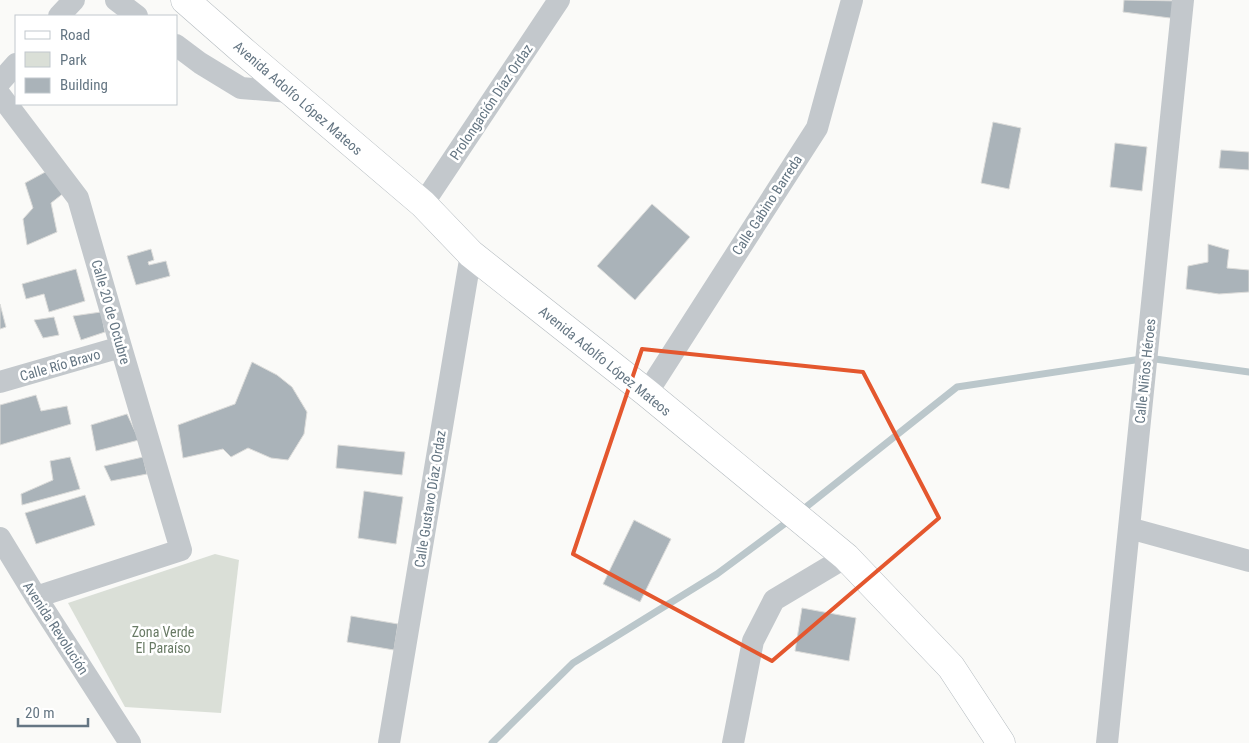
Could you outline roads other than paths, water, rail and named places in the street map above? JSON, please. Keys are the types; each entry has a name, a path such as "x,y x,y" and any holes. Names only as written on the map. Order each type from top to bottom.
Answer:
{"main road":[{"name":"Avenida Adolfo López Mateos","path":"185,0 290,92 423,204 471,254 647,393 846,557 950,666 1002,743"}],"street":[{"path":"60,15 74,0"},
{"path":"116,0 136,15"},
{"name":"Prolongación Díaz Ordaz","path":"423,204 559,0"},
{"name":"Calle Gabino Barreda","path":"647,393 816,128 852,0"},
{"name":"Calle Niños Héroes","path":"1107,743 1183,0"},
{"path":"178,46 200,63 242,88 290,92"},
{"path":"0,82 15,65"},
{"name":"Calle 20 de Octubre","path":"0,94 78,198 181,550 36,597"},
{"name":"Calle Gustavo Díaz Ordaz","path":"389,743 471,254"},
{"name":"Calle Río Bravo","path":"0,382 121,348"},
{"path":"1129,528 1249,561"},
{"name":"Avenida Revolución","path":"0,538 130,743"},
{"path":"733,743 753,641 774,600 846,557"}],"waterway":[{"path":"801,511 957,387 1148,358 1249,372"},
{"path":"492,743 573,663 717,574 791,519"}],"park label":[{"name":"Zona Verde El Paraíso","path":"163,640"}]}
